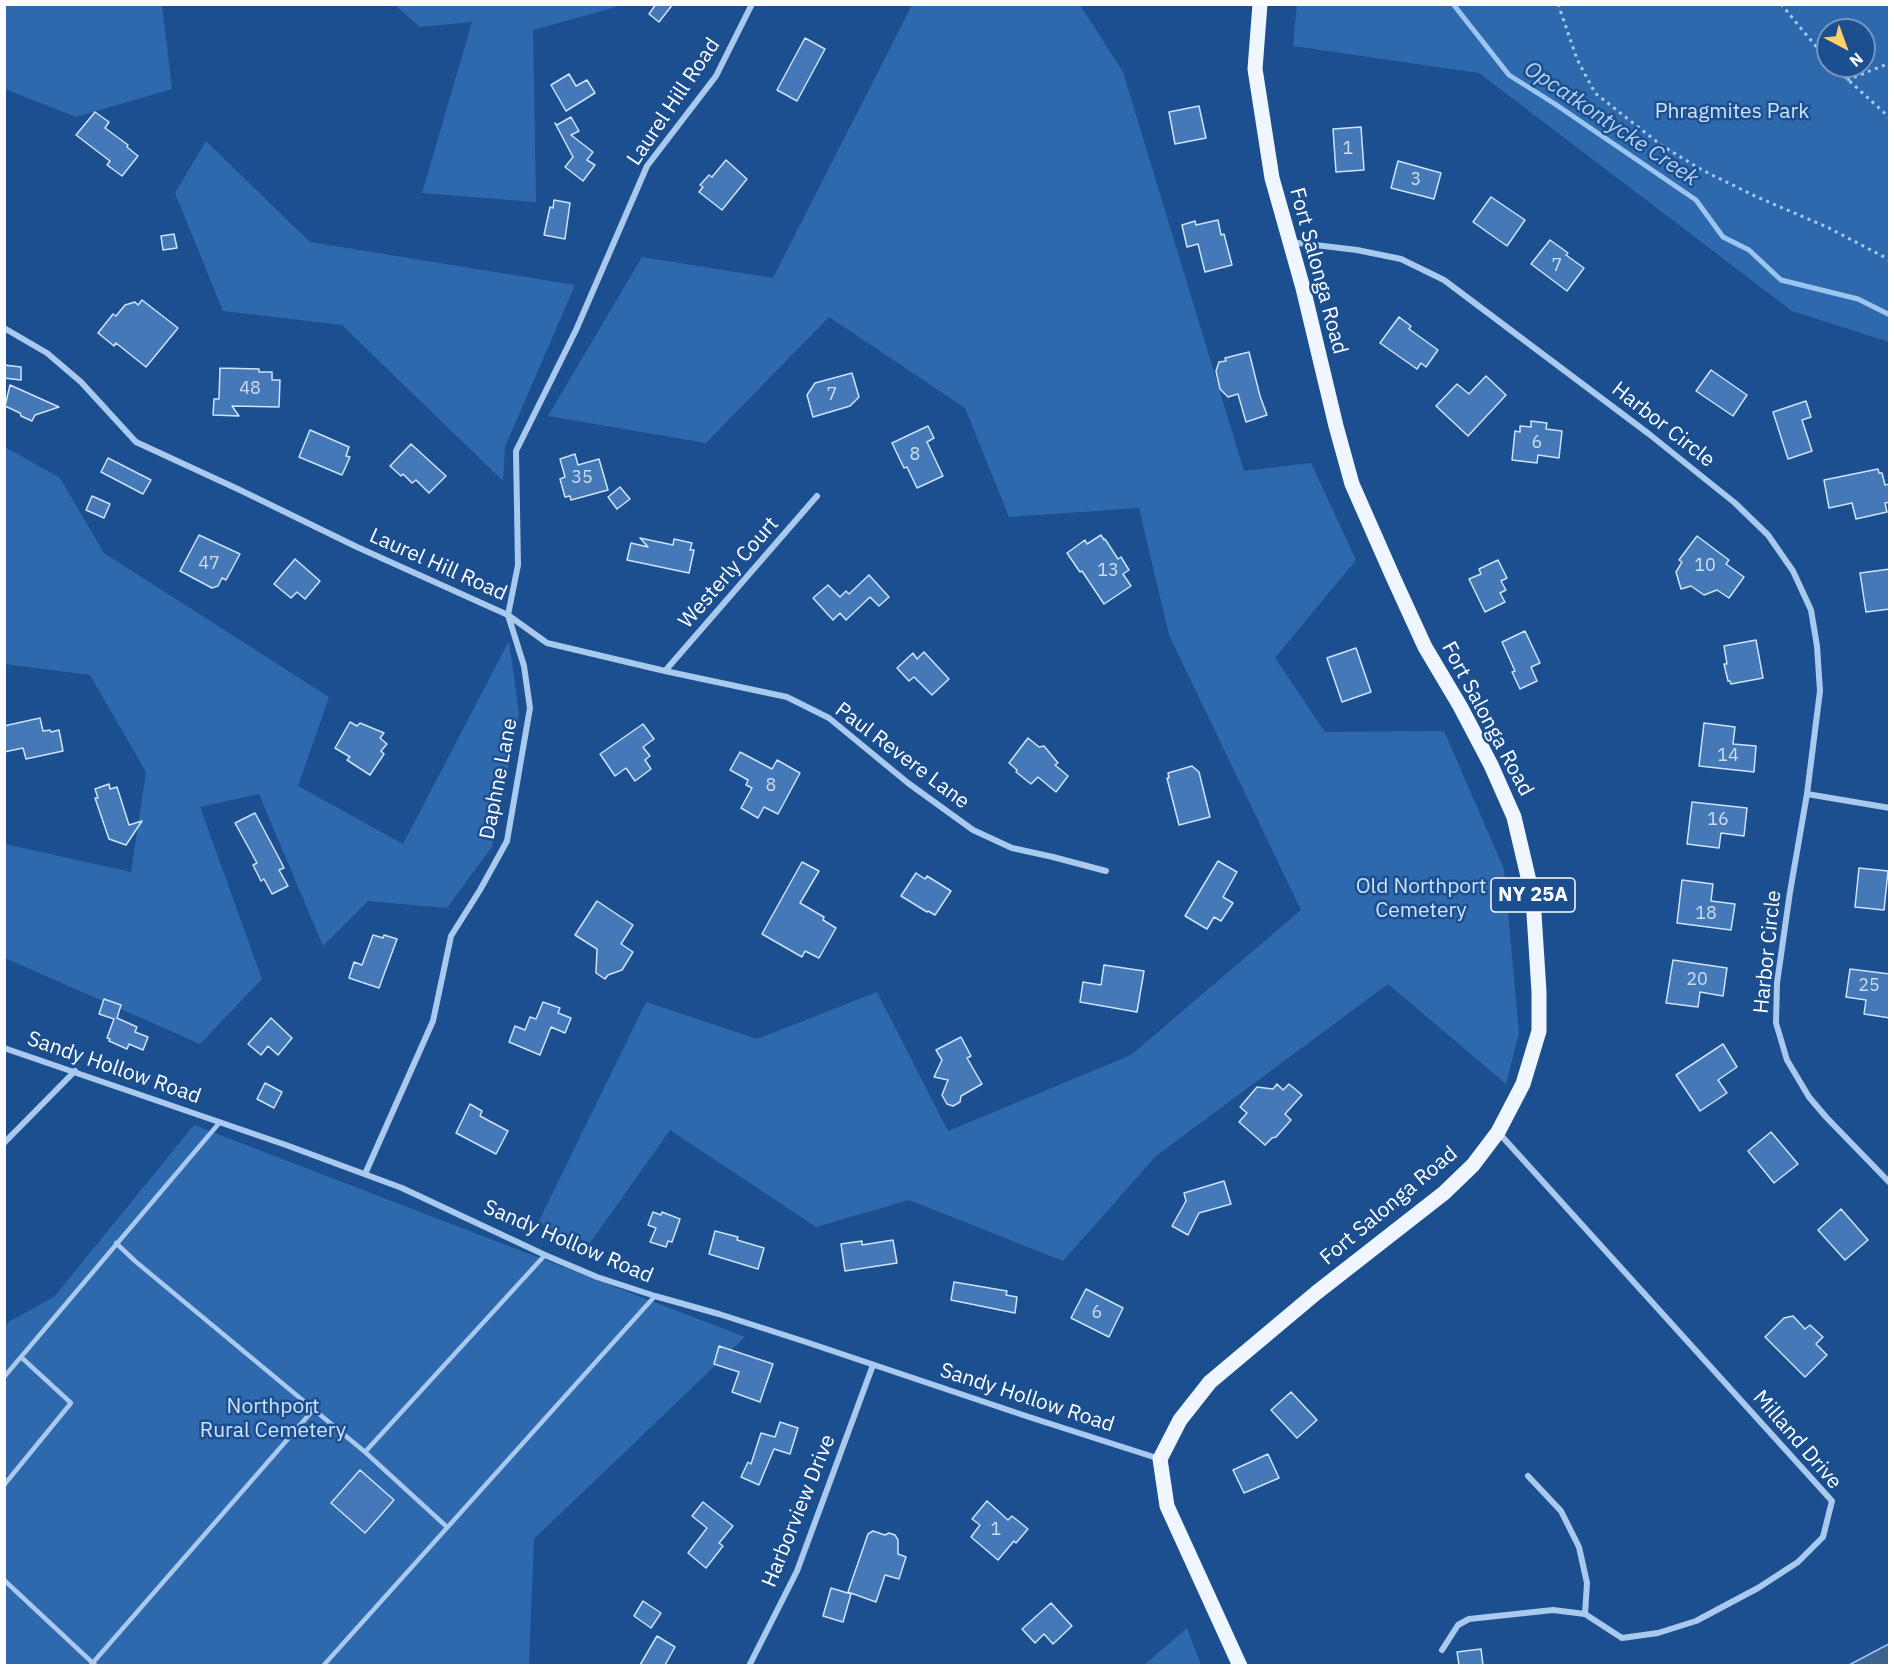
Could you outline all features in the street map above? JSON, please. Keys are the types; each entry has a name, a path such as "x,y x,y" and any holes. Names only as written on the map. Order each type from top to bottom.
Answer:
{"main road":[{"name":"Fort Salonga Road","path":"1160,1459 1180,1420 1210,1382 1316,1293 1444,1193 1473,1165 1498,1132 1523,1084 1539,1031 1533,898 1514,817 1491,765 1425,647 1352,484 1336,426 1303,288 1272,178 1255,69 1260,4"},
{"path":"1160,1459 1167,1506 1240,1665"}],"street":[{"name":"Laurel Hill Road","path":"4,328 47,353 81,382 136,442 357,547 508,615 518,566 516,451 576,330 647,166 716,76 752,4"},
{"name":"Harbor Circle","path":"1290,242 1357,250 1401,259 1444,280 1649,434 1735,503 1768,535 1793,571 1811,610 1817,646 1820,691 1807,794 1777,983 1776,1023 1787,1060 1809,1097 1890,1183"},
{"name":"Westerly Court","path":"665,671 817,496"},
{"name":"Paul Revere Lane","path":"508,615 547,643 787,697 829,718 908,783 973,830 1012,848 1106,872"},
{"name":"Daphne Lane","path":"365,1174 433,1021 451,936 507,841 530,708 524,666 508,615"},
{"path":"1807,794 1890,808"},
{"name":"Sandy Hollow Road","path":"4,1048 220,1122 402,1188 597,1277 719,1314 1160,1459"},
{"path":"4,1143 75,1071"},
{"name":"Milland Drive","path":"1442,1650 1458,1625 1469,1618 1553,1610 1585,1614 1622,1638 1658,1633 1696,1621 1758,1588 1798,1562 1823,1537 1832,1501 1498,1132"},
{"name":"Harborview Drive","path":"748,1665 797,1571 873,1365"},
{"path":"1528,1476 1561,1511 1579,1547 1587,1583 1585,1614"}],"lane":[{"path":"4,1377 220,1122"},
{"path":"116,1243 144,1269 365,1452 447,1527"},
{"path":"365,1452 545,1255"},
{"path":"323,1665 655,1296"},
{"path":"4,1485 71,1403 21,1357"},
{"path":"4,1580 93,1664 314,1409"}],"path":[{"path":"1558,4 1577,59 1594,93 1661,146 1702,170 1827,227 1890,260"},
{"path":"1781,4 1816,46"},
{"path":"1890,63 1847,80 1890,118"}],"green space":[{"name":"Phragmites Park","path":"1297,4 1889,5 1889,342 1792,311 1479,73 1293,46"},
{"path":"4,5 162,5 172,89 76,117 5,89"},
{"path":"395,5 617,5 533,30 536,202 422,193 472,22 420,27"},
{"name":"Old Northport Cemetery","path":"912,5 1080,5 1123,72 1244,471 1311,463 1356,560 1275,658 1325,732 1444,731 1504,869 1519,1033 1506,1084 1388,984 1156,1156 1063,1261 909,1200 816,1227 670,1130 590,1243 538,1223 646,1002 757,1039 877,992 948,1131 1131,1055 1301,910 1169,635 1139,508 1009,517 965,408 829,317 706,443 548,416 642,257 773,278"},
{"path":"206,141 310,242 575,285 505,447 503,481 342,325 223,311 175,193"},
{"path":"5,447 60,478 104,553 329,697 298,786 403,844 509,641 519,714 492,847 447,908 368,901 323,946 259,794 200,807 262,979 200,1044 5,958 5,844 131,872 146,772 90,675 5,664"},
{"name":"Northport Rural Cemetery","path":"194,1125 745,1337 534,1539 529,1665 5,1666 5,1326 54,1297"},
{"path":"1187,1628 1201,1665 1144,1665"}],"shaded area":[{"path":"1889,1644 1889,1665 1849,1665 1883,1647"}],"building":[{"path":"656,4 673,4 659,22 649,14"},
{"path":"805,38 825,49 797,101 777,90"},
{"path":"569,74 576,86 587,80 595,93 566,111 551,85"},
{"path":"1199,106 1206,138 1175,144 1169,112"},
{"path":"95,112 109,122 105,128 128,145 127,147 138,156 122,176 107,165 110,161 76,135"},
{"path":"571,117 579,131 571,135 593,152 587,160 595,165 583,181 565,167 573,157 555,123 557,125"},
{"path":"1361,127 1364,170 1336,172 1333,129"},
{"path":"726,160 747,179 722,210 699,192 703,187 700,185 709,175 712,177"},
{"path":"1398,161 1441,173 1434,199 1391,188"},
{"path":"1491,197 1525,220 1507,246 1473,222"},
{"path":"554,200 570,203 565,239 544,235 550,207 553,208"},
{"path":"1218,220 1232,265 1205,272 1198,244 1187,247 1182,225 1195,221 1196,225"},
{"path":"174,234 177,248 163,250 161,236"},
{"path":"1550,240 1584,268 1567,291 1531,264"},
{"path":"142,300 178,328 146,367 116,343 114,346 98,333 113,314 116,316 125,305 135,302 138,305"},
{"path":"1399,317 1411,326 1409,329 1438,350 1426,367 1421,363 1417,369 1380,343"},
{"path":"1249,352 1267,415 1246,422 1238,394 1228,397 1220,389 1216,371 1219,362 1226,361 1225,358"},
{"path":"4,365 21,367 21,380 4,378"},
{"path":"220,368 259,369 259,372 272,372 272,380 280,380 279,407 232,406 239,416 213,415 214,399 219,399"},
{"path":"1711,370 1747,395 1733,416 1696,391"},
{"path":"852,373 859,397 850,406 813,417 807,395 815,383"},
{"path":"1486,376 1506,395 1468,436 1436,406 1457,384 1469,394"},
{"path":"10,385 59,407 35,415 32,421 5,406"},
{"path":"1806,401 1811,417 1802,420 1812,451 1788,459 1773,412"},
{"path":"1531,421 1547,423 1546,429 1562,431 1559,458 1538,455 1537,463 1512,460 1515,431 1520,432 1520,426 1531,427"},
{"path":"928,426 934,438 927,442 943,476 917,488 892,443"},
{"path":"310,430 349,447 346,456 350,457 342,475 299,457"},
{"path":"411,444 446,476 429,493 416,480 412,483 390,466"},
{"path":"575,454 578,465 599,459 608,490 571,500 570,496 565,497 560,479 565,477 560,459"},
{"path":"108,458 151,480 143,494 101,472"},
{"path":"1878,469 1879,473 1882,473 1885,485 1890,484 1890,502 1885,503 1887,512 1856,519 1852,503 1829,508 1824,480"},
{"path":"620,487 630,499 617,509 608,497"},
{"path":"92,496 110,504 104,518 86,510"},
{"path":"199,535 240,554 226,580 222,578 218,586 212,588 180,571"},
{"path":"1101,535 1118,559 1121,557 1129,570 1123,574 1131,586 1104,604 1067,553 1085,540 1087,544"},
{"path":"1697,536 1729,560 1726,564 1744,577 1729,598 1717,590 1704,595 1691,586 1681,589 1676,572 1682,562 1679,560"},
{"path":"640,538 673,545 674,539 692,543 690,550 694,550 689,573 627,560 631,543 648,547"},
{"path":"295,559 320,581 305,599 297,592 291,598 274,584"},
{"path":"1498,560 1507,578 1501,581 1506,590 1500,593 1505,602 1485,612 1469,579 1481,574 1479,569"},
{"path":"1890,569 1890,609 1866,612 1860,573"},
{"path":"869,575 889,597 879,606 870,597 846,620 840,613 833,620 813,598 828,585 840,597 846,591 849,594"},
{"path":"1525,631 1540,663 1531,667 1537,681 1520,689 1502,642"},
{"path":"1756,640 1763,678 1731,684 1728,681 1724,664 1727,664 1724,646"},
{"path":"1356,648 1371,692 1342,702 1327,658"},
{"path":"924,652 949,679 932,695 914,677 909,681 897,668 913,653 917,659"},
{"path":"40,718 43,731 59,730 63,751 26,759 23,748 4,752 4,726"},
{"path":"350,722 357,726 360,723 384,733 380,738 387,744 381,751 384,754 370,775 347,760 350,757 335,748"},
{"path":"1704,723 1735,727 1733,744 1756,746 1754,772 1699,766"},
{"path":"643,724 654,739 643,747 650,756 645,760 651,769 635,781 626,768 615,776 600,754"},
{"path":"1028,738 1039,747 1044,746 1058,763 1055,765 1068,776 1056,792 1038,777 1031,784 1009,763"},
{"path":"740,752 772,769 777,760 800,773 778,814 764,807 758,818 741,808 752,788 746,785 748,780 730,770"},
{"path":"1192,766 1199,772 1210,817 1179,825 1167,778 1169,778 1168,773"},
{"path":"109,784 110,789 117,787 129,825 142,821 126,845 109,839 95,798 98,798 95,789"},
{"path":"1692,802 1747,808 1744,836 1721,833 1719,848 1687,844"},
{"path":"255,813 284,868 279,870 288,886 272,894 264,879 261,881 253,865 257,863 235,823"},
{"path":"1218,861 1237,872 1223,897 1233,903 1221,921 1214,917 1207,929 1185,916"},
{"path":"802,862 819,871 800,903 824,917 823,920 836,928 819,958 805,951 802,957 762,934"},
{"path":"1859,868 1888,871 1884,910 1855,907"},
{"path":"916,873 925,879 927,876 951,891 935,915 901,896"},
{"path":"1682,880 1713,884 1711,901 1735,904 1731,930 1677,923"},
{"path":"597,901 633,925 621,944 633,952 622,970 608,975 605,979 596,973 597,949 575,935"},
{"path":"373,935 383,938 384,935 397,939 379,988 349,978 354,962 362,965"},
{"path":"1673,960 1727,968 1723,996 1700,992 1698,1007 1666,1003"},
{"path":"1104,965 1144,971 1137,1012 1080,1002 1083,982 1101,985"},
{"path":"1850,969 1890,974 1890,1018 1864,1014 1866,1000 1846,997"},
{"path":"104,999 121,1005 117,1018 137,1027 135,1032 148,1037 143,1050 129,1044 127,1049 109,1041 110,1039 107,1038 114,1019 99,1014"},
{"path":"543,1002 560,1008 558,1013 571,1018 565,1033 551,1027 540,1055 509,1042 515,1026 525,1030 530,1017 536,1019"},
{"path":"271,1018 292,1038 278,1055 268,1046 261,1055 248,1044"},
{"path":"961,1037 971,1056 967,1058 982,1084 961,1096 960,1102 953,1106 947,1104 942,1095 948,1080 934,1077 942,1060 936,1050"},
{"path":"1723,1044 1737,1067 1718,1080 1727,1093 1700,1111 1676,1075"},
{"path":"265,1083 282,1092 274,1108 257,1099"},
{"path":"1277,1084 1283,1090 1289,1084 1302,1095 1285,1114 1291,1120 1276,1137 1265,1145 1239,1122 1247,1113 1240,1107 1257,1087 1273,1089"},
{"path":"470,1104 482,1111 480,1116 508,1131 496,1154 456,1133"},
{"path":"1771,1132 1798,1164 1774,1183 1748,1151"},
{"path":"1224,1181 1231,1204 1199,1213 1188,1235 1172,1226 1186,1201 1184,1193"},
{"path":"1841,1209 1868,1240 1845,1260 1818,1230"},
{"path":"653,1212 661,1215 662,1212 680,1219 672,1242 668,1241 666,1247 650,1242 656,1228 648,1225"},
{"path":"715,1231 738,1237 737,1240 764,1248 758,1269 709,1254"},
{"path":"893,1240 897,1263 845,1271 841,1244 862,1241 862,1245"},
{"path":"954,1282 1007,1291 1006,1295 1017,1297 1015,1313 951,1300"},
{"path":"1086,1289 1123,1308 1109,1337 1071,1318"},
{"path":"1793,1316 1805,1329 1810,1325 1823,1337 1816,1344 1827,1355 1805,1377 1765,1337 1784,1318"},
{"path":"719,1346 773,1364 760,1402 732,1392 739,1372 714,1364"},
{"path":"1291,1392 1317,1420 1297,1438 1271,1410"},
{"path":"780,1422 798,1428 790,1454 774,1449 759,1485 741,1477 748,1462 751,1464 761,1433 775,1437"},
{"path":"1268,1454 1279,1478 1244,1493 1233,1470"},
{"path":"360,1470 394,1500 365,1533 331,1503"},
{"path":"987,1501 1008,1520 1012,1516 1028,1529 998,1560 971,1537 980,1525 972,1519"},
{"path":"703,1502 733,1526 719,1543 723,1546 706,1568 688,1553 707,1528 692,1516"},
{"path":"873,1531 895,1535 898,1540 898,1554 906,1557 899,1579 885,1575 876,1602 848,1592 868,1534"},
{"path":"831,1588 851,1594 843,1622 823,1616"},
{"path":"643,1601 661,1613 651,1628 634,1616"},
{"path":"1051,1603 1072,1626 1053,1644 1044,1634 1035,1643 1022,1629"},
{"path":"657,1636 675,1647 665,1665 640,1665"},
{"path":"1481,1649 1483,1665 1459,1665 1457,1652"}],"waterway":[{"name":"Opcatkontycke Creek","path":"1453,4 1509,75 1696,200 1723,237 1749,250 1781,280 1858,299 1890,315"}]}
